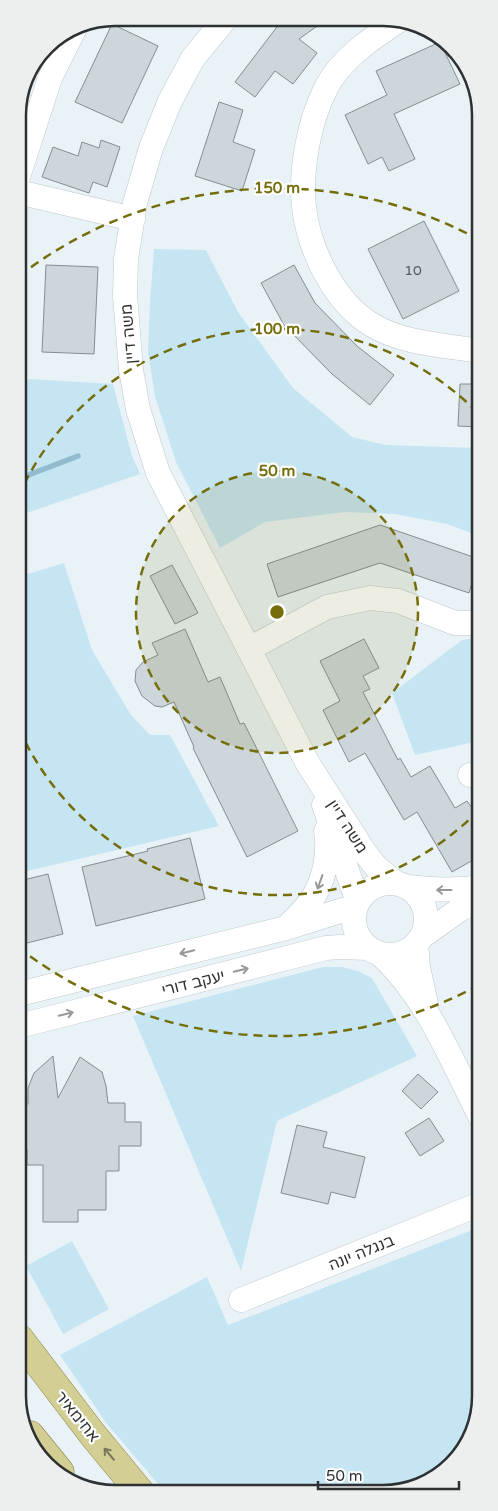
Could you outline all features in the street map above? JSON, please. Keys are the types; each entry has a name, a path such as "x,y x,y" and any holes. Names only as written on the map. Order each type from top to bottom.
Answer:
{"main road":[{"name":"אחימאיר","path":"26,1347 63,1397 134,1485"}],"street":[{"name":"משה דיין","path":"219,26 193,58 170,101 151,148 135,203 126,259 125,295 129,352 138,409 158,473 307,762 322,799 357,904"},
{"path":"389,27 359,49 341,66 326,86 310,132 306,156 304,206 308,229 324,271 337,292 350,308 372,325 391,334 414,341 472,349"},
{"path":"26,152 50,78 67,41"},
{"path":"26,194 133,220"},
{"path":"249,649 327,607 370,598 398,601 454,623 472,623"},
{"name":"משה דיין","path":"307,762 365,853 377,868 402,885"},
{"path":"286,928 310,902 322,882 327,839 322,799"},
{"path":"472,888 436,890 385,883 374,886 364,893 357,904 354,918 355,929 360,939 397,970 429,1014 472,1100"},
{"path":"402,885 420,899 425,909 426,922 419,941 418,967 429,1014"},
{"name":"יעקב דורי","path":"26,992 286,928 357,904"},
{"path":"373,950 397,954 408,950 462,908 472,905"},
{"name":"יעקב דורי","path":"26,1024 326,948 340,947 373,950"},
{"name":"בנגלה יונה","path":"241,1300 472,1207"}],"shaded area":[{"path":"154,249 206,250 238,312 293,388 352,437 386,445 472,448 472,533 447,524 395,514 345,512 265,522 220,548 176,462 155,396 148,352"},
{"path":"30,379 113,384 132,456 140,474 26,513 26,381"},
{"path":"64,563 92,650 131,715 150,735 170,735 219,826 26,871 26,575"},
{"path":"472,638 472,743 415,755 392,693 462,640"},
{"path":"323,967 342,967 358,971 372,978 417,1056 277,1121 241,1271 133,1016"},
{"path":"472,1230 472,1401 469,1419 460,1440 446,1459 417,1478 388,1485 159,1485 107,1424 60,1355 207,1277 228,1325"},
{"path":"72,1241 109,1309 63,1334 26,1266"}],"building":[{"path":"111,26 116,26 158,46 122,123 75,102"},
{"path":"278,26 317,26 299,39 317,53 293,84 275,71 255,97 235,82"},
{"path":"436,44 444,50 460,84 394,114 415,159 389,171 382,157 368,164 345,115 387,95 376,71"},
{"path":"219,102 243,110 233,142 255,150 242,191 195,176"},
{"path":"101,140 120,147 107,187 93,182 89,193 42,177 53,147 78,156 82,142 99,148"},
{"path":"424,221 459,291 403,319 368,249"},
{"path":"46,265 98,267 94,354 42,352"},
{"path":"294,265 315,303 357,346 394,375 370,405 332,374 284,325 261,283"},
{"path":"460,384 472,384 472,427 458,426"},
{"path":"380,525 472,557 472,583 469,593 380,563 278,597 267,564"},
{"path":"172,565 198,613 175,624 150,576"},
{"path":"185,629 208,682 220,677 240,724 244,723 298,831 247,857 193,748 174,702 162,707 155,706 142,696 135,681 136,670 143,662 158,655 152,643"},
{"path":"364,639 379,668 363,676 370,689 363,692 398,760 400,758 411,777 430,766 455,808 467,801 472,808 472,861 452,872 417,812 404,820 365,753 349,762 323,710 340,701 320,661"},
{"path":"190,838 205,899 96,926 82,867 148,851 147,849"},
{"path":"48,874 63,934 26,943 26,879"},
{"path":"53,1056 58,1098 80,1057 102,1072 108,1103 125,1103 125,1122 141,1122 141,1146 119,1146 119,1171 106,1171 106,1210 78,1210 78,1222 43,1222 43,1165 27,1165 26,1149 26,1104 28,1104 28,1088 34,1073"},
{"path":"418,1074 438,1092 421,1109 402,1091"},
{"path":"429,1118 444,1141 420,1156 405,1133"},
{"path":"297,1125 327,1132 323,1147 365,1157 355,1198 331,1192 328,1204 281,1193"}],"waterway":[{"path":"26,476 78,456"}]}
